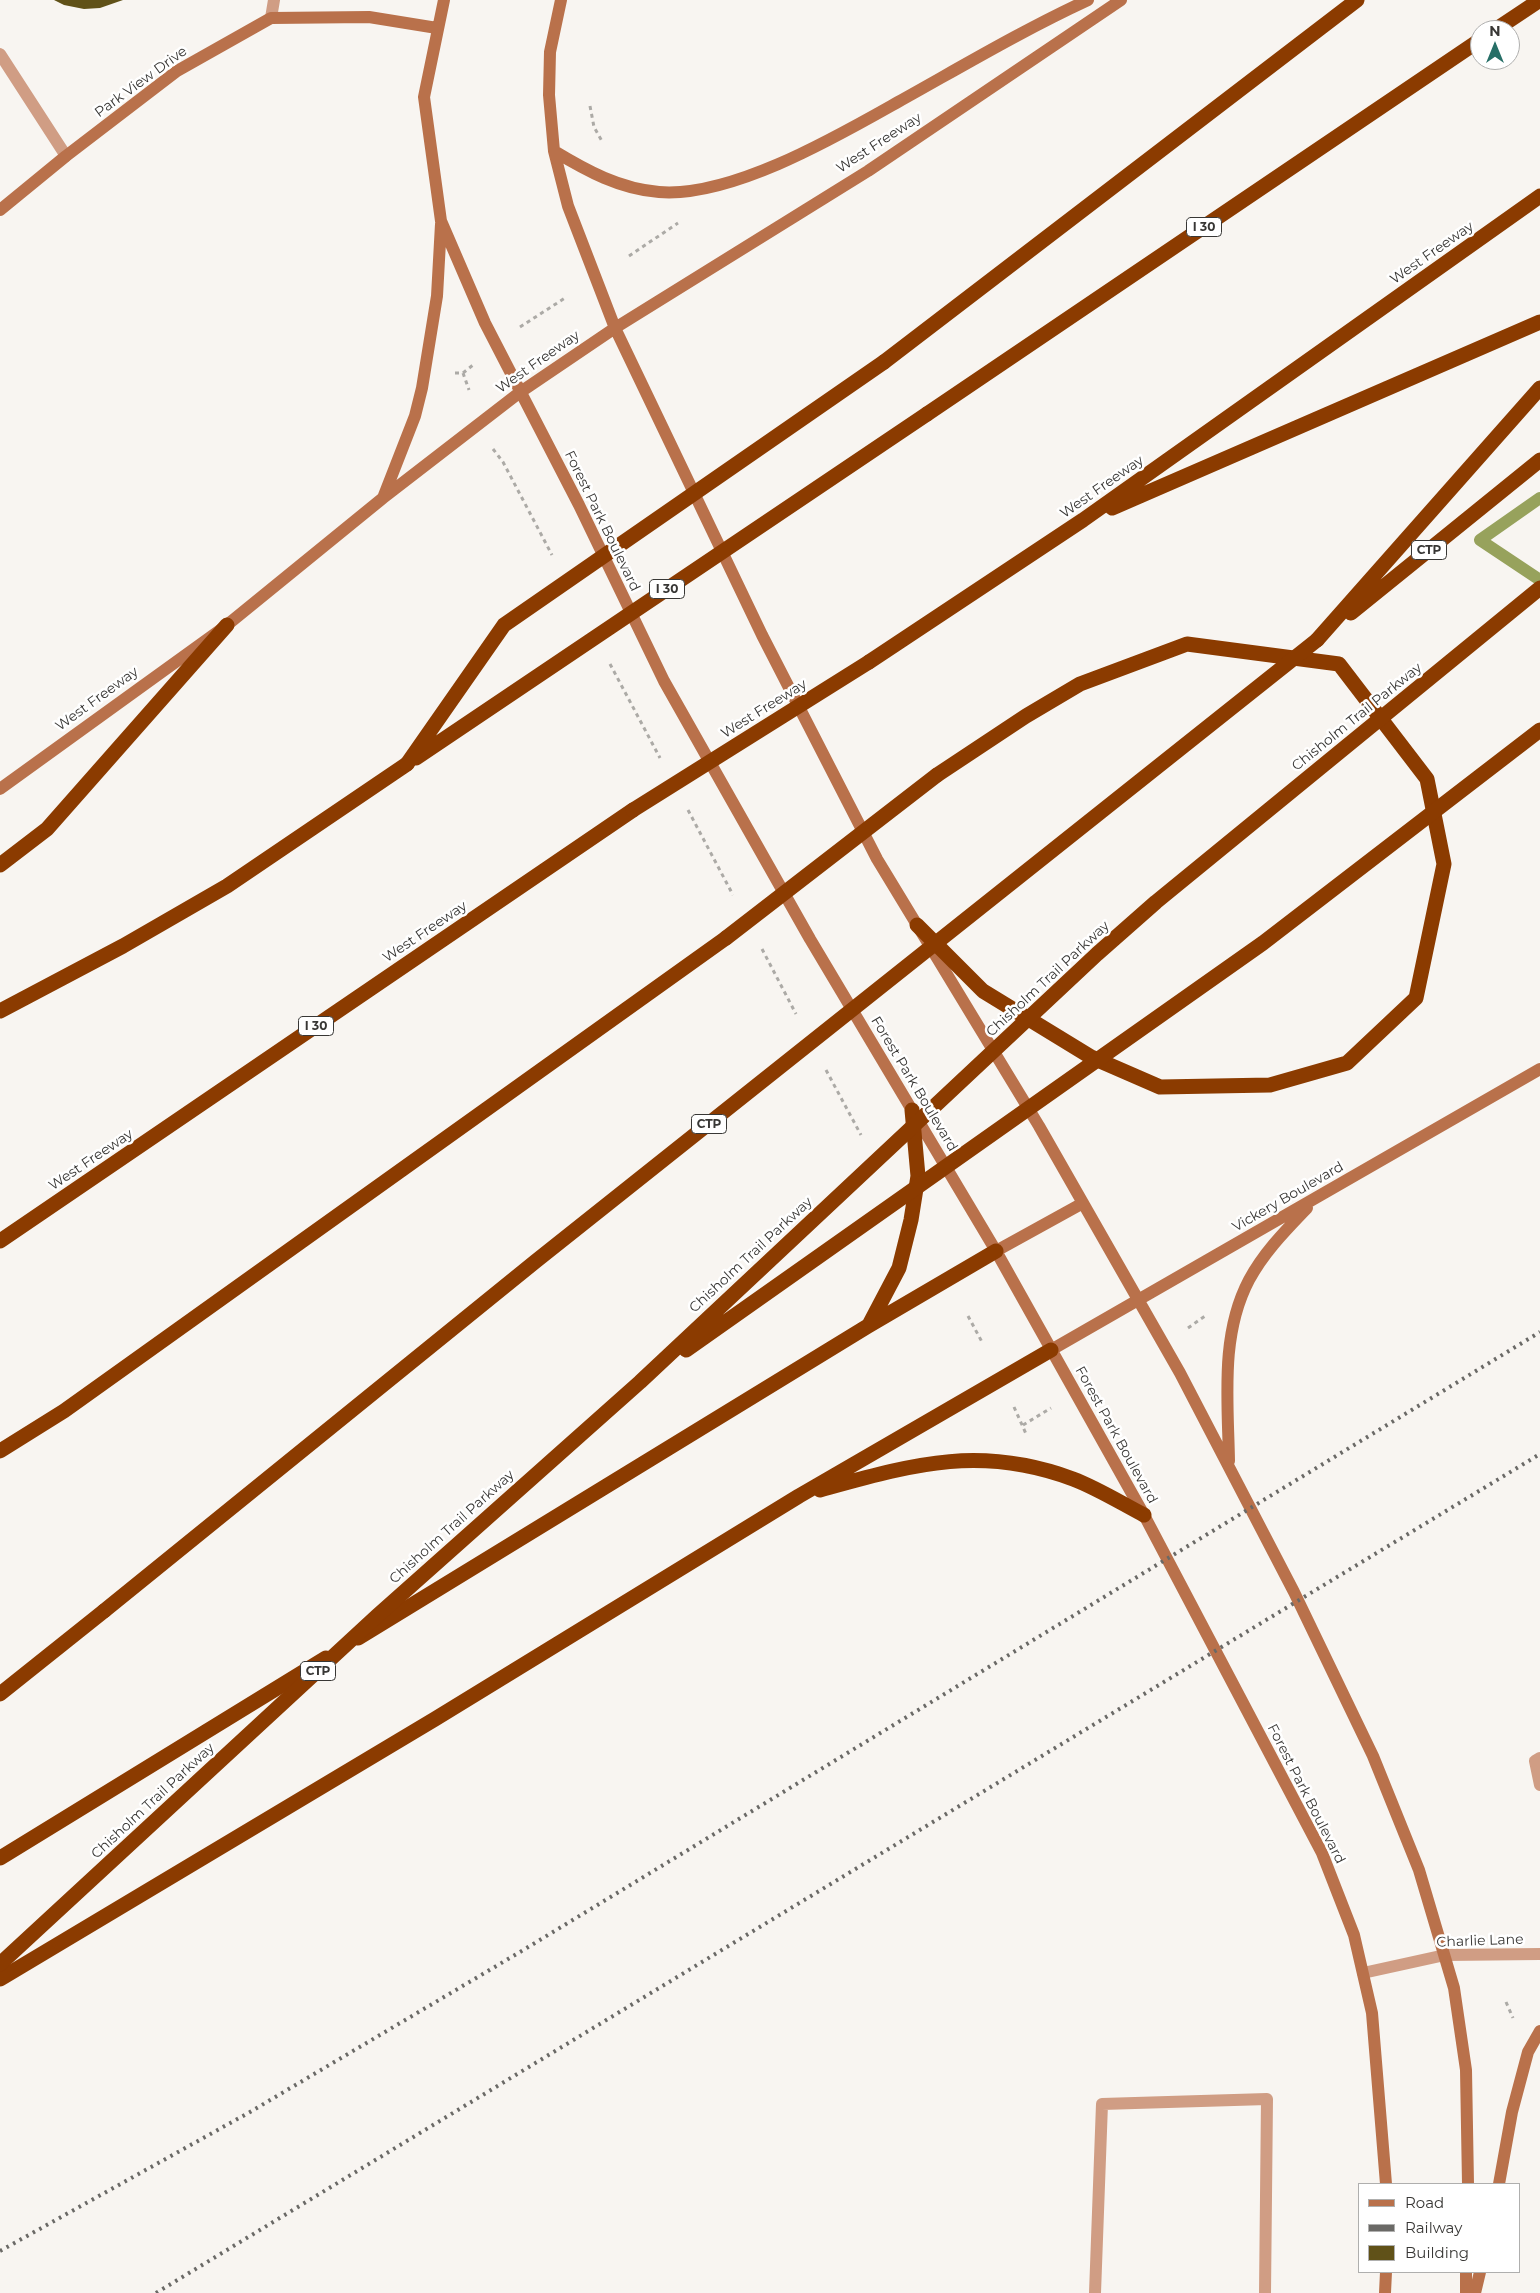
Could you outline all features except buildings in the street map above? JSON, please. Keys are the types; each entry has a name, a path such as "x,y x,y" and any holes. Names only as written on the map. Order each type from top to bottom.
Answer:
{"highway":[{"path":"407,764 504,624 884,362 1357,0"},
{"path":"1511,20 1540,0"},
{"name":"I 30","path":"0,1012 123,946 227,886 1470,47"},
{"name":"West Freeway","path":"0,1241 633,810 869,662 1084,520 1540,196"},
{"path":"1084,520 1540,322"},
{"path":"1317,640 1540,388"},
{"name":"CTP","path":"0,1694 104,1612 536,1261 1317,640 1540,460"},
{"name":"Chisholm Trail Parkway","path":"0,1964 377,1616 640,1382 1148,909 1540,588"},
{"path":"0,865 47,829 227,625"},
{"path":"0,1451 64,1411 726,938 938,775 1026,716 1080,684 1187,644 1339,664 1427,779 1444,864 1416,998 1347,1063 1270,1085 1160,1087 1091,1057 983,991 917,925"},
{"path":"640,1382 1263,943 1540,730"},
{"path":"868,1326 900,1268 911,1220 918,1176 912,1110"},
{"path":"0,1858 868,1326 996,1251"},
{"path":"0,1980 410,1734 799,1496 1052,1350"},
{"path":"799,1496 901,1468 946,1461 988,1460 1028,1466 1074,1480 1144,1515"}],"main road":[{"name":"Forest Park Boulevard","path":"444,0 424,97 441,221 484,323 579,505 664,681 800,922 996,1251 1052,1350 1144,1515 1322,1853 1354,1936 1372,2013 1386,2183"},
{"path":"561,0 550,52 549,95 554,151 568,206 615,328 776,661 876,859 1039,1126 1139,1301 1229,1464 1373,1756 1419,1870 1454,1988 1466,2070 1468,2183"},
{"path":"554,151 593,174 617,183 658,192 694,191 746,176 786,161 861,123 1054,16 1088,0"},
{"name":"West Freeway","path":"0,789 227,625 383,498 520,393 615,328 868,171 1121,0"},
{"name":"Park View Drive","path":"0,210 66,156 177,71 271,18 369,17 437,28"},
{"path":"383,498 415,416 422,388 438,296 441,221"},
{"name":"Vickery Boulevard","path":"1052,1350 1540,1069"},
{"path":"1229,1464 1228,1350 1236,1314 1249,1280 1273,1245 1317,1197"},
{"path":"996,1251 1083,1203"},
{"path":"1499,2183 1512,2112 1528,2052 1540,2031"},
{"path":"1385,2293 1386,2273"},
{"path":"1466,2273 1466,2293"},
{"path":"1475,2293 1480,2273"}],"street":[{"path":"271,18 274,0"},
{"path":"0,54 66,156"},
{"path":"1540,1758 1535,1761 1540,1785"},
{"name":"Charlie Lane","path":"1363,1973 1445,1956 1540,1954"},
{"path":"1095,2293 1102,2104 1267,2099 1265,2293"}],"path":[{"path":"590,106 594,127 604,146"},
{"path":"629,256 678,224"},
{"path":"518,329 565,298"},
{"path":"469,390 463,373 473,366"},
{"path":"488,443 503,462 555,559"},
{"path":"606,656 663,762"},
{"path":"686,806 738,903"},
{"path":"761,948 798,1018"},
{"path":"822,1062 864,1142"},
{"path":"968,1316 982,1342"},
{"path":"1012,1402 1023,1424 1028,1440"},
{"path":"1023,1424 1052,1408"},
{"path":"1506,2002 1515,2023"}],"waterway":[{"path":"1540,498 1480,540 1540,580"}],"railway":[{"path":"0,2251 250,2112 525,1949 1540,1332"},
{"path":"156,2293 1540,1454"}]}
